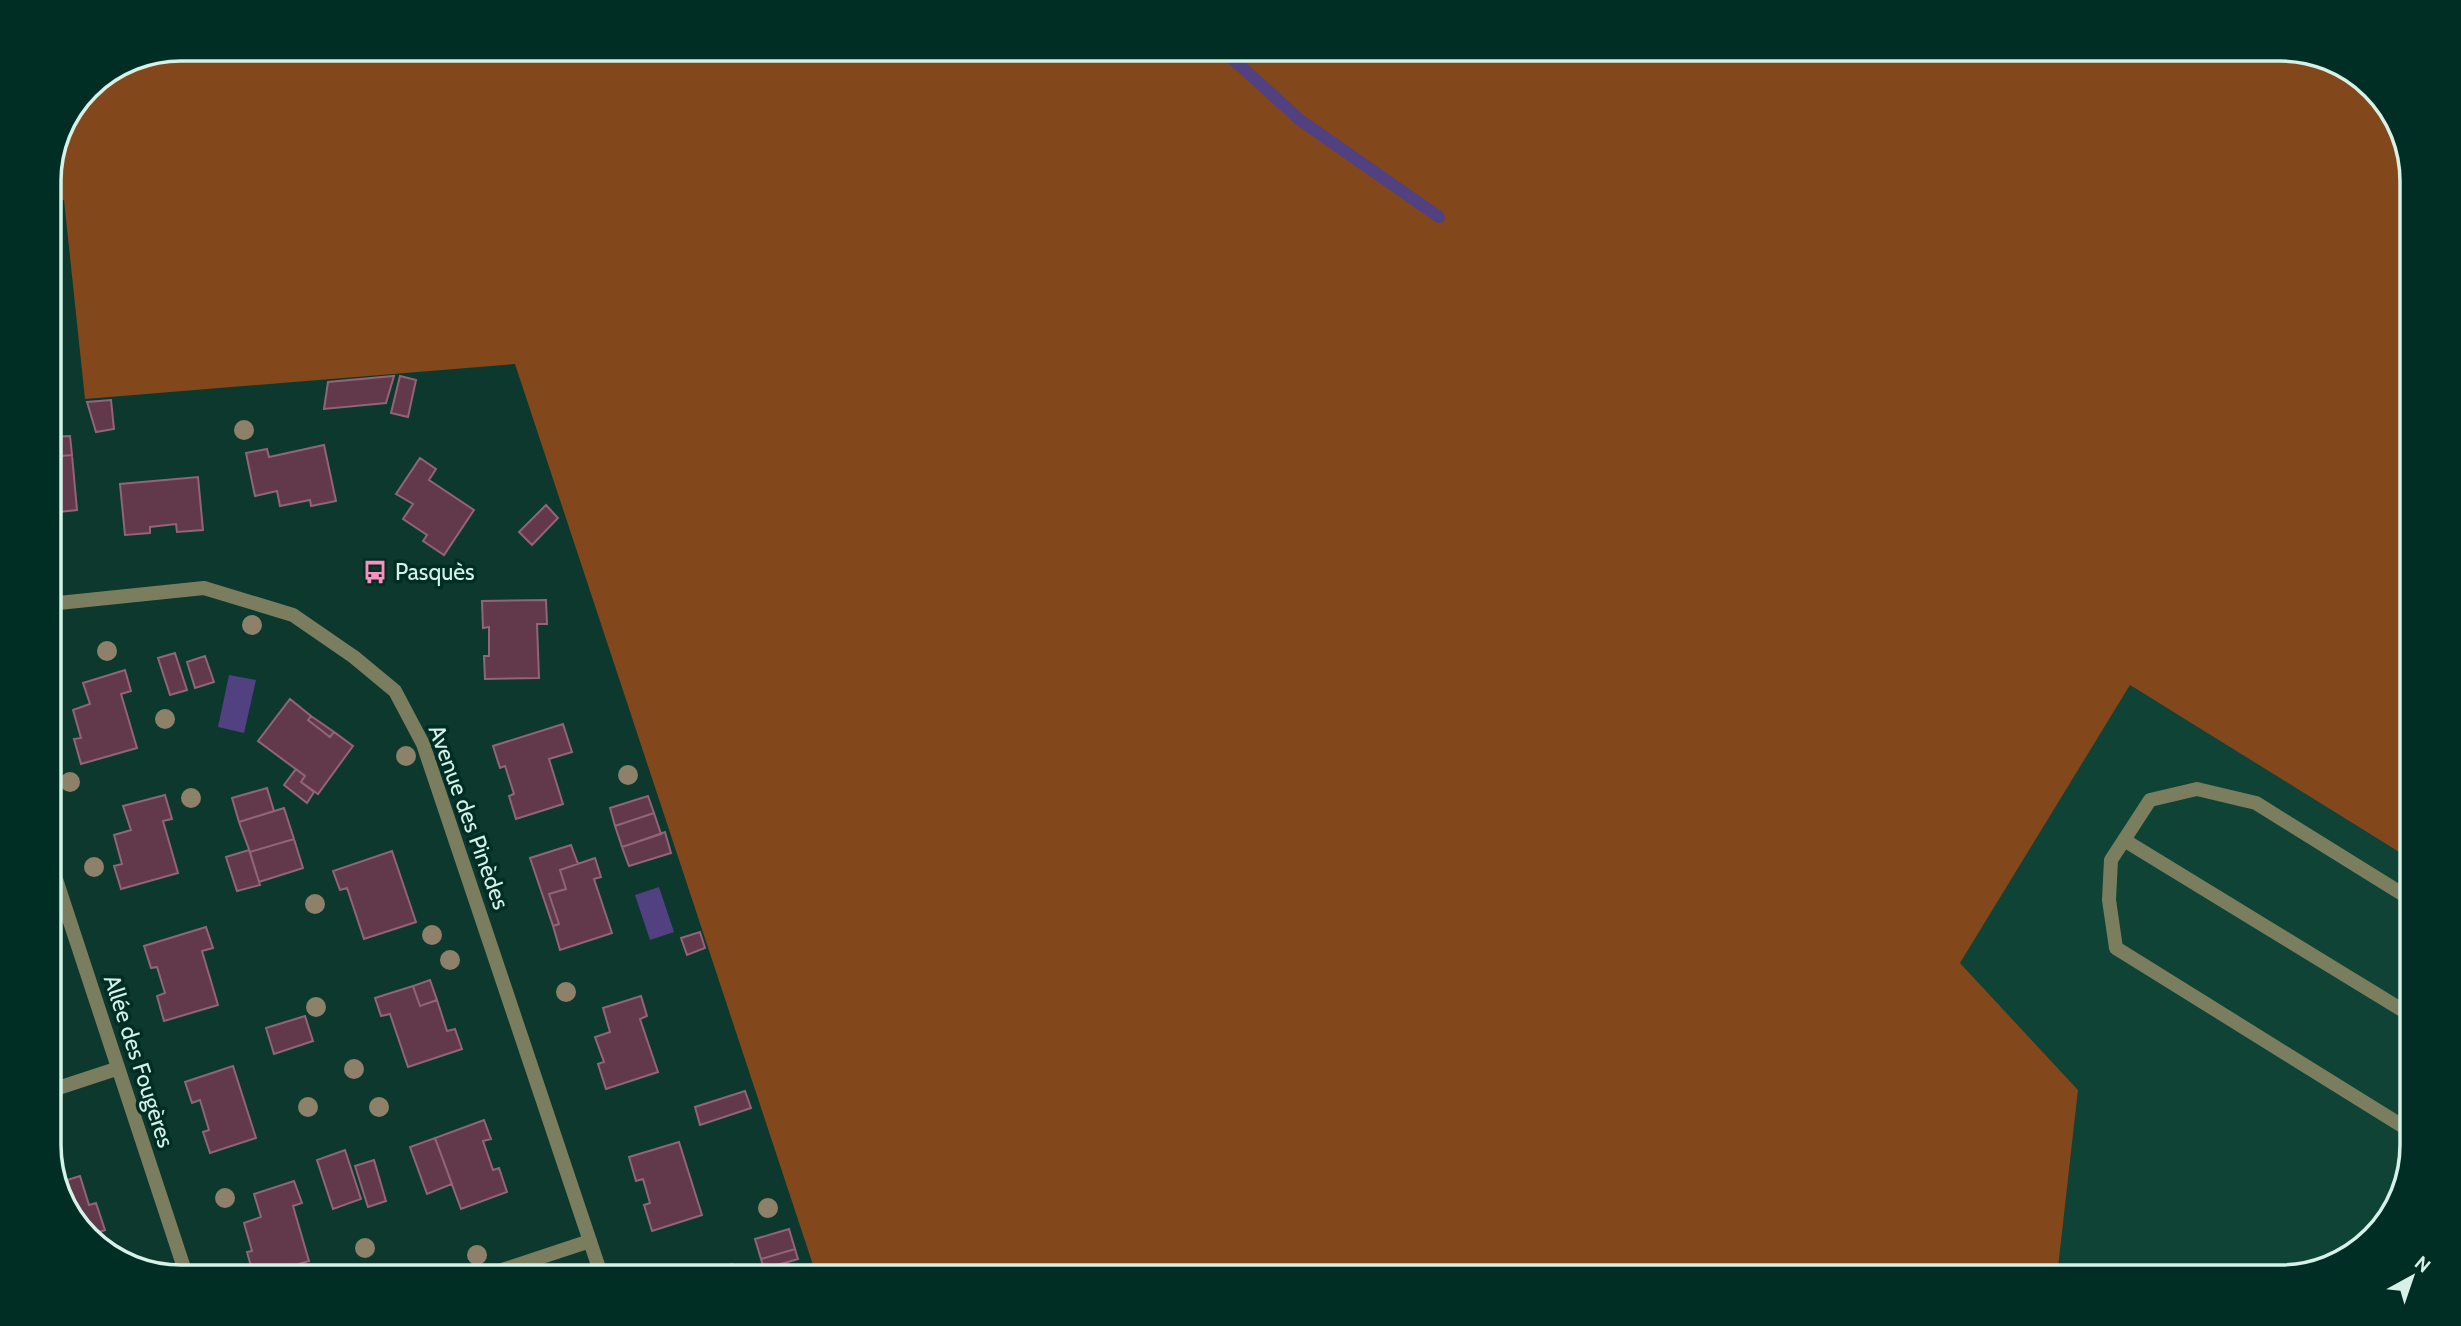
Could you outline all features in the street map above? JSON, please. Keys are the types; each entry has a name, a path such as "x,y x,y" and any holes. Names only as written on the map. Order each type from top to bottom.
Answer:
{"street":[{"name":"Avenue des Pinèdes","path":"62,603 204,588 293,615 354,657 395,691 423,744 598,1265"},
{"path":"2400,892 2256,803 2197,789 2150,800 2111,860 2109,900 2116,948 2400,1125"},
{"path":"2124,840 2400,1009"},
{"name":"Allée des Fougères","path":"62,899 183,1265"},
{"path":"62,1087 116,1069"},
{"path":"517,1265 590,1241"}],"shaded area":[{"path":"182,61 2279,61 2311,65 2346,82 2370,102 2387,128 2397,158 2399,174 2400,852 2130,685 1960,963 2078,1090 2058,1265 813,1265 515,364 85,399 62,174 65,150 86,108 102,91 136,70"},
{"path":"229,675 256,680 244,733 218,727"},
{"path":"2130,685 2400,852 2400,1144 2396,1176 2387,1198 2365,1230 2353,1240 2340,1249 2311,1261 2279,1265 2058,1265 2078,1090 1960,963"},
{"path":"659,887 674,932 650,940 635,895"}],"building":[{"path":"394,376 386,403 324,409 328,382"},
{"path":"400,376 416,380 408,417 391,413"},
{"path":"111,400 114,429 96,432 87,402"},
{"path":"62,436 70,436 72,455 62,456"},
{"path":"324,445 336,501 311,506 310,500 280,506 277,491 255,496 246,453 267,449 269,457"},
{"path":"72,455 77,510 62,512 62,456"},
{"path":"420,458 436,469 429,480 474,510 444,555 423,541 427,535 403,519 413,504 396,494"},
{"path":"198,477 203,530 177,532 176,524 150,527 150,533 125,535 120,484"},
{"path":"546,505 558,518 532,545 519,532"},
{"path":"546,600 547,624 537,624 539,678 485,679 484,656 489,656 489,627 483,628 482,601"},
{"path":"175,653 187,690 170,695 158,658"},
{"path":"205,656 214,682 195,688 187,662"},
{"path":"125,670 131,691 121,694 137,748 81,764 74,739 81,738 73,710 90,704 83,683"},
{"path":"290,699 311,716 308,720 330,737 334,732 353,746 318,794 301,782 305,776 258,741"},
{"path":"311,716 334,732 330,737 308,720"},
{"path":"563,724 572,752 549,759 563,804 516,819 509,796 514,794 505,766 500,768 493,746"},
{"path":"296,769 305,776 301,782 314,792 307,803 284,785"},
{"path":"267,788 274,811 239,822 232,798"},
{"path":"165,795 172,819 163,821 178,873 121,889 114,866 122,864 114,835 131,830 123,806"},
{"path":"648,796 654,813 615,826 610,808"},
{"path":"284,808 294,839 250,852 239,822"},
{"path":"654,813 661,834 622,847 615,826"},
{"path":"665,832 671,853 629,866 622,847"},
{"path":"294,839 303,868 259,882 250,852"},
{"path":"571,845 578,864 560,870 566,889 549,894 559,924 553,926 530,858"},
{"path":"249,850 260,885 237,891 226,857"},
{"path":"392,851 416,922 364,939 347,888 340,890 333,871"},
{"path":"595,858 601,877 594,879 612,933 560,950 553,926 559,924 549,894 566,889 560,870"},
{"path":"206,927 213,948 202,951 218,1005 164,1021 157,996 165,993 157,967 151,968 144,946"},
{"path":"700,932 705,948 687,955 681,938"},
{"path":"430,980 437,1000 420,1006 413,986"},
{"path":"413,986 420,1006 437,1000 447,1031 455,1029 462,1049 408,1067 390,1014 381,1016 375,998"},
{"path":"641,996 647,1016 640,1019 658,1072 606,1089 598,1064 604,1062 595,1037 610,1032 603,1008"},
{"path":"305,1016 313,1041 274,1054 266,1028"},
{"path":"233,1066 256,1138 210,1153 203,1132 209,1130 200,1100 192,1103 185,1082"},
{"path":"745,1091 751,1108 700,1125 695,1107"},
{"path":"484,1120 491,1139 483,1141 493,1170 499,1168 507,1192 461,1209 435,1138"},
{"path":"435,1138 452,1184 427,1194 410,1147"},
{"path":"679,1142 702,1215 652,1231 644,1205 650,1203 643,1179 636,1181 629,1157"},
{"path":"345,1150 361,1199 333,1209 317,1160"},
{"path":"374,1160 386,1201 368,1207 355,1166"},
{"path":"80,1176 89,1205 96,1203 105,1230 99,1232 91,1224 74,1198 67,1180"},
{"path":"294,1181 302,1203 293,1206 309,1261 295,1265 251,1265 247,1252 252,1251 244,1223 261,1217 254,1194"},
{"path":"789,1229 795,1249 761,1259 755,1239"},
{"path":"795,1249 798,1259 778,1265 763,1265 761,1259"}],"waterway":[{"path":"1235,61 1300,120 1439,217"}],"place":[{"name":"Pasquès","path":"375,572"}]}
